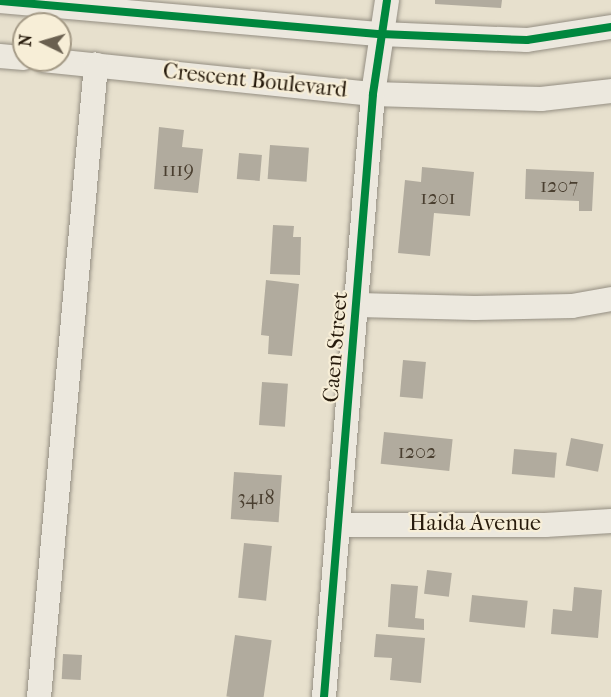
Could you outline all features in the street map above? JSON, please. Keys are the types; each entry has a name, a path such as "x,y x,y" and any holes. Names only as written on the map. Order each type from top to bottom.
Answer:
{"street":[{"name":"Caen Street","path":"324,697 358,305 373,94 387,0"},
{"path":"0,1 103,5 381,34 527,40 611,27"},
{"name":"Crescent Boulevard","path":"72,63 373,94 541,99 611,91"},
{"path":"39,697 96,65"},
{"path":"358,305 475,308 572,306 611,299"},
{"name":"Haida Avenue","path":"339,525 545,525 611,521"}],"building":[{"path":"435,0 502,0 501,8 435,4"},
{"path":"159,127 184,130 182,147 203,149 198,193 154,189"},
{"path":"270,145 309,148 307,182 268,179"},
{"path":"239,153 262,155 260,181 237,179"},
{"path":"422,167 474,172 470,216 434,213 430,256 398,253 405,180 421,182"},
{"path":"526,169 594,172 592,211 579,211 579,201 525,199"},
{"path":"273,225 294,226 293,237 301,237 300,275 270,274"},
{"path":"266,280 299,284 292,356 268,354 269,336 261,335"},
{"path":"403,360 426,362 423,399 400,397"},
{"path":"262,382 288,384 285,427 259,425"},
{"path":"384,432 453,439 449,471 381,464"},
{"path":"571,438 603,444 598,472 566,465"},
{"path":"514,449 557,453 555,478 512,474"},
{"path":"234,472 282,475 279,522 231,519"},
{"path":"244,543 272,546 266,601 238,598"},
{"path":"427,570 452,573 449,597 424,594"},
{"path":"391,584 418,586 415,618 424,619 424,630 388,627"},
{"path":"574,587 602,590 598,638 551,634 553,609 572,611"},
{"path":"472,595 528,601 525,628 469,622"},
{"path":"376,634 425,638 421,683 390,680 392,658 374,657"},
{"path":"235,635 272,640 264,697 226,696"},
{"path":"63,654 82,655 81,680 62,679"}],"cycle path":[{"path":"324,697 373,94 387,0"},
{"path":"0,1 381,34 527,40 611,27"}]}
